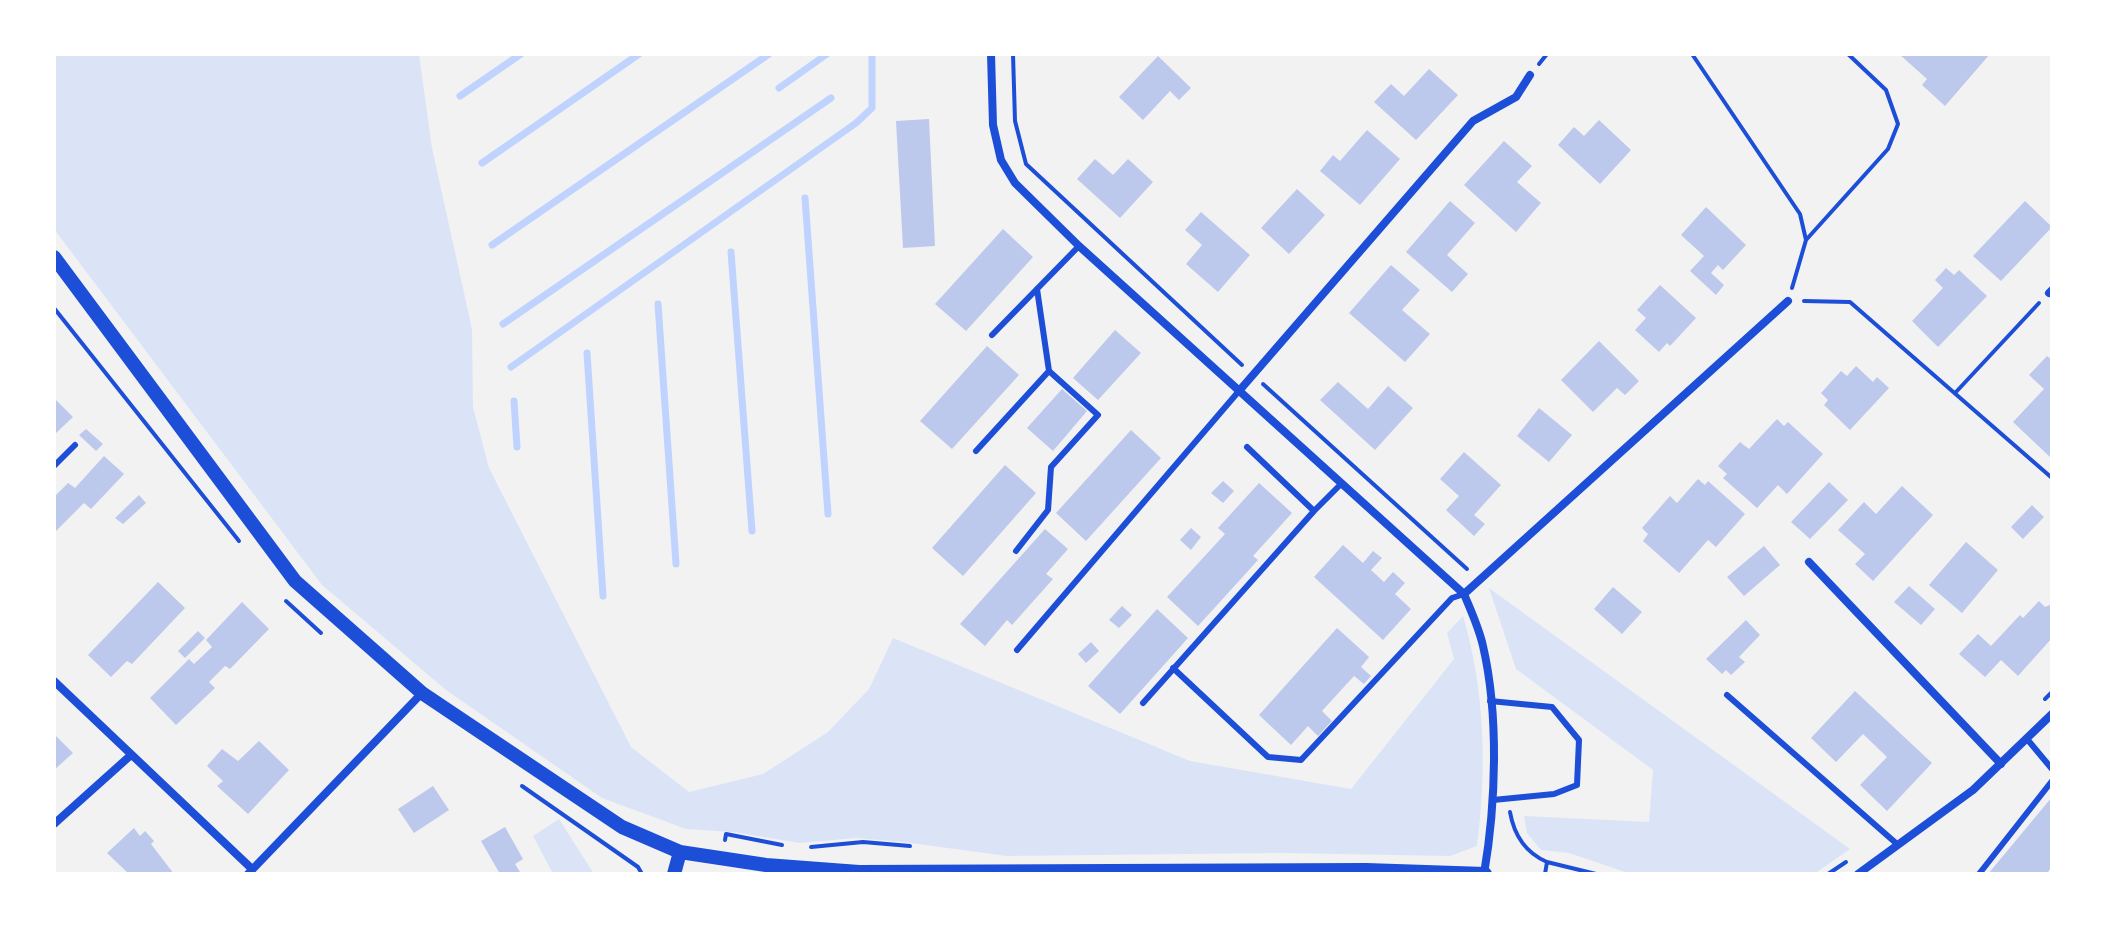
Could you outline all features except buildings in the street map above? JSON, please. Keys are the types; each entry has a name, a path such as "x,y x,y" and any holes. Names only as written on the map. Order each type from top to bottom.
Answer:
{"street":[{"path":"54,257 295,581 422,693 622,827 680,852 859,872 1484,874 1493,800 1490,701 1483,645 1464,594 1079,246 1015,183 1001,160 993,125 991,54"},
{"path":"1239,391 1473,121 1516,97 1530,75"},
{"path":"1464,594 1788,301"},
{"path":"1809,562 2001,764"},
{"path":"54,681 249,871 422,693"},
{"path":"1858,874 1973,790 2052,714"},
{"path":"54,824 131,755"},
{"path":"674,874 680,852"}],"lane":[{"path":"992,335 1079,246"},
{"path":"1016,551 1048,510 1051,467 1098,415 1049,371 1037,289"},
{"path":"976,451 1049,371"},
{"path":"1017,650 1239,391"},
{"path":"55,464 75,445"},
{"path":"1247,447 1314,511"},
{"path":"1143,703 1342,483"},
{"path":"1173,668 1268,757 1301,760 1452,598 1464,594"},
{"path":"1727,695 1897,844"},
{"path":"1490,701 1552,707 1579,740 1577,785 1554,794 1493,800"},
{"path":"2027,739 2052,769"},
{"path":"1979,874 2052,781"}],"path":[{"path":"1692,54 1800,214 1806,240"},
{"path":"1848,54 1886,90 1898,124 1888,149 1806,240 1788,301 1850,302 2052,478"},
{"path":"1956,392 2050,291"},
{"path":"2042,702 2052,692"},
{"path":"722,859 726,834 784,846"},
{"path":"798,848 863,842 910,846"},
{"path":"1828,874 1852,858"},
{"path":"1547,862 1596,874"}],"shaded area":[{"path":"54,54 419,54 432,148 472,329 473,407 489,468 631,747 689,792 763,774 828,732 869,689 893,638 1190,761 1351,789 1454,659 1447,633 1463,616 1476,672 1482,730 1482,789 1477,846 1450,856 1281,853 1007,856 856,838 800,843 733,832 686,829 602,798 446,690 322,585 54,229"},
{"path":"1489,588 1850,849 1814,874 1631,874 1569,853 1541,850 1527,833 1524,816 1649,822 1653,770 1516,669"},
{"path":"559,819 594,874 553,874 533,836"}],"waterway":[{"path":"460,96 521,54"},
{"path":"482,163 639,54"},
{"path":"492,245 769,54"},
{"path":"779,88 827,54"},
{"path":"511,367 856,123 872,108 872,54"},
{"path":"503,324 831,98"},
{"path":"805,198 828,514"},
{"path":"731,252 752,531"},
{"path":"658,304 676,564"},
{"path":"587,353 603,596"},
{"path":"514,401 517,447"}]}
